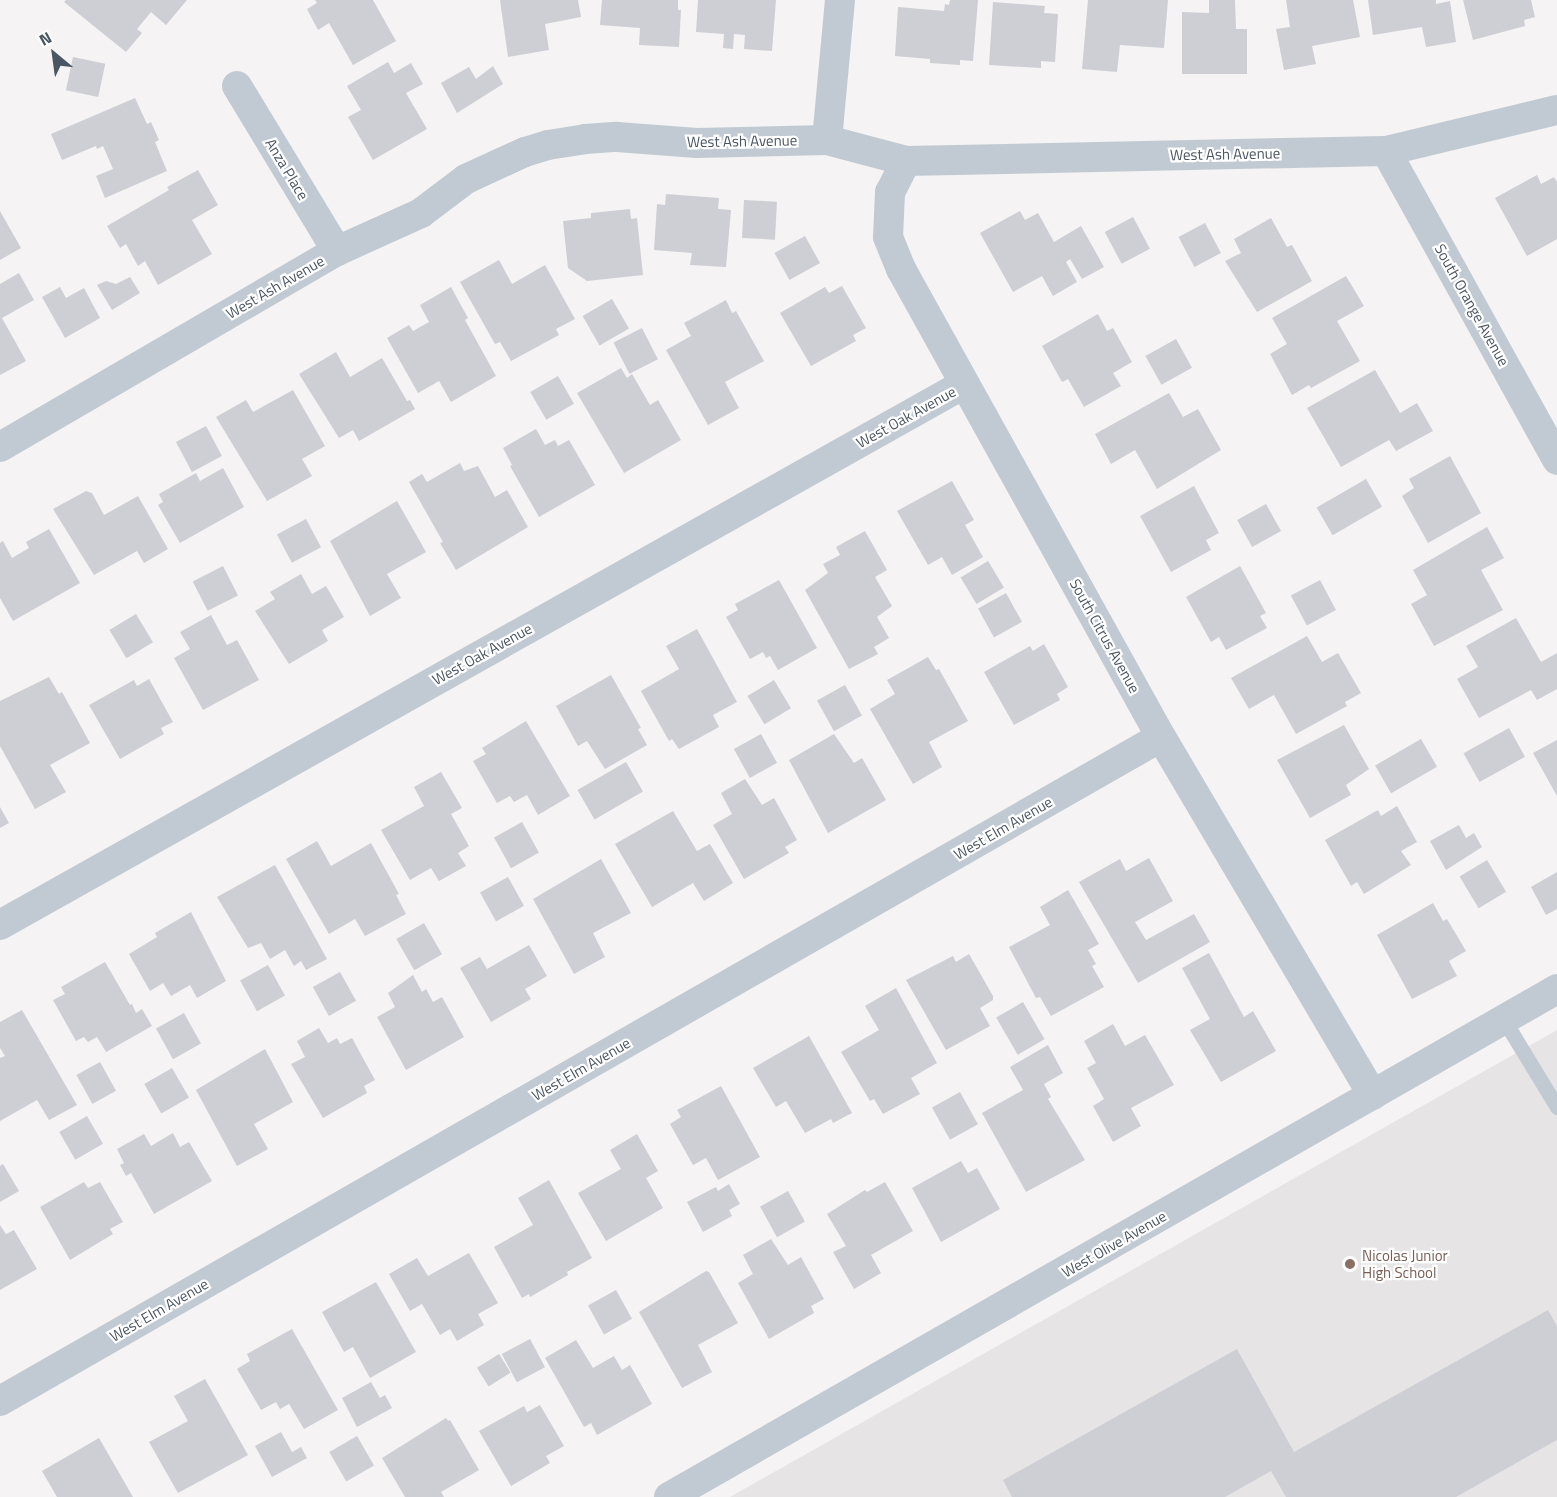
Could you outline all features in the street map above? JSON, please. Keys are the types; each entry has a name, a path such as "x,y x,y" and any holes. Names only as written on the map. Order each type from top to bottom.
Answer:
{"street":[{"path":"827,140 840,0"},
{"name":"Anza Place","path":"237,86 336,251"},
{"name":"West Ash Avenue","path":"0,447 336,251 421,213 466,179 525,152 548,145 617,137 697,142 827,140 906,161 1386,151 1557,110"},
{"name":"South Orange Avenue","path":"1386,151 1557,460"},
{"name":"South Citrus Avenue","path":"906,161 891,192 888,237 906,278 1161,737 1374,1095"},
{"name":"West Oak Avenue","path":"0,925 964,384"},
{"name":"West Elm Avenue","path":"0,1401 1161,737"},
{"name":"West Olive Avenue","path":"669,1497 1557,989"}],"lane":[{"path":"1504,1020 1557,1107"}],"shaded area":[{"name":"Nicolas Junior High School","path":"1557,1030 1557,1497 730,1497"}],"building":[{"path":"66,0 187,0 166,25 151,12 137,29 142,33 126,52 64,2"},
{"path":"315,0 373,0 396,41 353,65 329,23 318,30 307,9 317,3"},
{"path":"500,0 578,0 581,17 545,24 549,50 508,57"},
{"path":"602,0 678,0 678,10 681,10 679,47 639,45 640,28 600,25"},
{"path":"698,0 776,0 772,51 744,49 745,35 734,34 733,49 723,48 724,34 696,32"},
{"path":"950,0 978,0 973,61 960,60 960,65 930,63 930,59 895,56 898,7 944,11 945,4 949,5"},
{"path":"1088,0 1168,0 1164,48 1120,45 1117,72 1082,69"},
{"path":"1209,0 1235,0 1236,29 1247,29 1247,74 1182,74 1182,12 1209,13"},
{"path":"1286,0 1353,0 1360,37 1312,46 1316,64 1284,70 1276,29 1290,27"},
{"path":"1368,0 1436,0 1436,4 1450,1 1456,42 1426,47 1422,27 1373,35"},
{"path":"1463,0 1531,0 1535,17 1524,20 1525,26 1473,40"},
{"path":"993,2 1045,6 1044,13 1058,14 1055,62 1041,61 1041,68 989,65"},
{"path":"73,57 105,64 98,97 66,90"},
{"path":"388,62 394,73 411,63 423,84 406,93 427,129 373,160 348,117 361,110 347,86"},
{"path":"493,66 503,84 457,113 441,83 469,67 476,79"},
{"path":"135,98 147,124 151,122 159,140 155,142 167,171 105,198 96,176 113,169 103,146 97,149 96,146 62,160 51,134"},
{"path":"198,170 218,205 192,220 212,254 158,285 145,261 138,266 126,244 120,248 107,226 169,190 167,187"},
{"path":"1537,175 1541,184 1554,177 1557,182 1557,239 1527,256 1495,198"},
{"path":"666,194 719,198 718,209 731,210 726,267 690,265 692,253 654,250 657,204 665,205"},
{"path":"744,200 777,202 775,240 742,238"},
{"path":"630,209 631,219 637,218 643,275 587,281 568,268 563,221 591,218 591,213"},
{"path":"0,211 21,248 0,260"},
{"path":"1020,211 1025,220 1038,213 1054,242 1081,226 1104,267 1082,279 1070,259 1066,262 1077,282 1053,296 1042,276 1013,292 980,233"},
{"path":"1133,217 1150,249 1122,264 1105,232"},
{"path":"1271,218 1287,247 1292,245 1312,281 1257,312 1225,261 1241,253 1234,239"},
{"path":"1205,223 1221,253 1194,267 1179,237"},
{"path":"805,236 820,263 789,280 774,253"},
{"path":"499,260 512,284 545,265 575,319 556,329 559,335 511,361 500,342 495,344 460,282"},
{"path":"19,273 34,300 2,318 26,361 0,375 0,284"},
{"path":"1346,276 1364,306 1337,321 1360,361 1311,388 1309,385 1292,395 1270,354 1287,344 1272,318"},
{"path":"130,277 140,293 112,310 97,285 106,281 116,284"},
{"path":"842,286 866,328 853,335 856,341 811,366 780,313 825,287 829,293"},
{"path":"60,287 66,298 84,288 100,318 65,338 42,297"},
{"path":"451,287 468,318 465,320 496,376 451,402 439,381 418,393 387,338 409,325 413,331 429,322 420,305"},
{"path":"612,299 629,328 600,345 583,316"},
{"path":"726,300 732,313 736,311 764,361 725,382 739,408 708,425 666,350 691,336 684,323"},
{"path":"1098,314 1107,331 1113,328 1132,362 1113,373 1121,386 1084,407 1068,379 1062,382 1042,346"},
{"path":"642,328 658,359 629,374 613,343"},
{"path":"1176,339 1192,368 1161,385 1145,356"},
{"path":"336,352 350,377 382,358 407,401 410,400 415,409 359,441 353,430 339,438 299,374"},
{"path":"621,368 627,378 632,374 650,405 658,400 681,440 624,473 577,393"},
{"path":"1375,370 1400,413 1417,403 1433,431 1396,451 1389,440 1341,467 1307,408"},
{"path":"558,376 574,404 546,420 530,392"},
{"path":"293,390 325,446 302,459 312,476 267,501 216,417 246,400 253,412"},
{"path":"1169,393 1183,417 1198,409 1221,450 1157,489 1135,450 1111,464 1095,434"},
{"path":"206,426 222,456 192,472 176,442"},
{"path":"536,429 545,445 555,440 558,446 569,440 595,485 539,517 510,466 512,465 503,448"},
{"path":"1450,456 1481,513 1428,543 1402,496 1414,488 1409,479"},
{"path":"460,463 464,471 478,466 495,497 507,490 528,527 456,570 409,482 422,474 427,482"},
{"path":"223,468 244,507 180,543 158,505 163,502 159,494 196,473 200,481"},
{"path":"1366,479 1382,507 1333,535 1317,508"},
{"path":"952,481 974,520 965,525 983,557 952,575 942,557 928,565 897,511"},
{"path":"1194,486 1219,533 1206,540 1211,550 1171,572 1140,516"},
{"path":"86,491 92,493 104,515 138,496 168,549 144,563 137,551 94,575 53,509"},
{"path":"397,501 426,552 387,574 401,598 370,616 330,541"},
{"path":"1266,504 1281,531 1252,547 1237,520"},
{"path":"306,519 321,547 292,563 277,534"},
{"path":"1487,527 1504,558 1481,570 1503,610 1434,646 1411,604 1427,595 1413,570"},
{"path":"49,529 80,583 13,621 0,598 0,543 3,541 12,558 29,548 26,542"},
{"path":"865,531 887,570 875,577 892,606 877,617 889,638 874,647 878,654 849,669 805,590 828,573 823,564 840,555 836,547"},
{"path":"988,561 1004,588 977,604 961,577"},
{"path":"223,566 238,595 208,611 193,581"},
{"path":"1240,566 1266,613 1260,616 1267,628 1226,650 1219,637 1211,642 1186,597"},
{"path":"301,574 312,594 326,586 344,617 322,630 328,641 289,664 255,611 275,599 270,592"},
{"path":"779,580 817,648 778,670 770,656 766,658 763,652 750,659 726,617 738,610 735,604"},
{"path":"1320,580 1336,610 1307,626 1291,595"},
{"path":"1006,593 1022,622 994,637 978,609"},
{"path":"136,614 153,642 126,658 109,630"},
{"path":"211,615 227,645 237,640 259,680 203,710 174,658 190,649 180,632"},
{"path":"1516,618 1541,662 1557,653 1557,689 1537,700 1531,690 1479,718 1457,679 1478,667 1466,646"},
{"path":"697,629 737,702 713,715 719,727 679,749 672,739 669,741 641,691 679,669 666,646"},
{"path":"1307,636 1322,662 1338,653 1361,693 1345,702 1347,706 1296,734 1274,695 1249,709 1231,678"},
{"path":"1044,644 1068,687 1057,694 1060,700 1014,725 984,672 1030,646 1033,651"},
{"path":"928,657 936,670 939,669 968,721 929,742 942,767 913,784 870,709 895,694 887,680"},
{"path":"611,675 641,728 638,729 647,745 605,769 587,741 578,746 556,706"},
{"path":"49,677 59,694 62,692 90,743 50,765 66,792 35,809 0,746 0,701"},
{"path":"149,679 173,722 161,728 164,734 120,759 89,705 134,680 137,686"},
{"path":"774,680 791,708 764,724 747,696"},
{"path":"845,685 862,716 834,731 817,701"},
{"path":"526,721 570,796 538,815 527,795 514,802 510,796 497,803 473,761 486,754 482,748"},
{"path":"1344,725 1369,769 1346,785 1351,795 1310,818 1277,760"},
{"path":"1509,728 1525,757 1480,782 1464,753"},
{"path":"761,734 777,763 750,778 734,749"},
{"path":"834,734 854,763 862,758 886,800 828,833 789,760"},
{"path":"1421,739 1437,767 1391,793 1375,766"},
{"path":"1557,740 1557,796 1533,753"},
{"path":"626,762 643,791 595,819 578,790"},
{"path":"441,772 462,808 451,814 469,846 458,853 466,866 439,881 431,868 410,880 381,830 424,806 414,787"},
{"path":"745,779 762,805 774,798 797,840 785,847 789,853 744,879 713,825 732,814 721,793"},
{"path":"1397,806 1417,842 1401,851 1411,865 1364,894 1357,882 1351,886 1325,840 1378,810 1381,816"},
{"path":"0,807 9,823 0,828"},
{"path":"673,811 697,851 710,844 733,883 704,901 693,883 652,907 615,844"},
{"path":"522,822 539,853 511,868 494,838"},
{"path":"1459,825 1466,838 1474,833 1482,847 1446,870 1430,841"},
{"path":"317,841 331,866 371,843 399,894 396,895 406,914 365,936 355,919 329,934 286,859"},
{"path":"1149,858 1173,901 1135,922 1146,940 1194,914 1210,942 1138,983 1079,882 1120,859 1126,871"},
{"path":"601,859 631,913 593,933 605,957 574,974 533,899"},
{"path":"1487,860 1506,892 1479,908 1460,876"},
{"path":"275,865 327,959 306,970 301,961 294,966 285,950 270,959 261,943 248,948 217,897"},
{"path":"1557,872 1557,909 1546,915 1531,887"},
{"path":"508,877 524,906 496,921 480,893"},
{"path":"1068,890 1099,944 1088,950 1096,964 1092,966 1104,987 1051,1016 1040,997 1036,998 1009,947 1050,925 1040,907"},
{"path":"1433,903 1443,921 1447,919 1466,951 1449,961 1457,976 1412,999 1377,935"},
{"path":"191,912 226,981 197,998 190,985 171,996 163,983 150,991 129,954 157,937 155,933"},
{"path":"424,923 442,954 414,970 396,939"},
{"path":"529,945 547,976 525,989 531,999 491,1022 460,968 480,957 487,969"},
{"path":"1209,953 1244,1017 1253,1011 1276,1051 1221,1082 1190,1030 1210,1019 1182,968"},
{"path":"969,954 993,996 993,1000 980,1008 990,1026 946,1050 906,980 953,956 956,962"},
{"path":"105,962 130,1005 132,1004 136,1013 142,1009 152,1026 106,1052 97,1037 88,1042 84,1037 76,1041 53,1000 65,994 61,987"},
{"path":"268,965 285,996 257,1011 240,981"},
{"path":"340,972 356,1001 329,1016 313,987"},
{"path":"413,975 422,992 426,989 433,1002 442,997 464,1037 406,1070 377,1017 395,1007 388,993"},
{"path":"896,988 937,1063 911,1078 920,1094 883,1114 874,1099 870,1101 841,1052 879,1030 865,1006"},
{"path":"1023,1002 1044,1039 1018,1055 996,1018"},
{"path":"22,1010 77,1105 49,1120 37,1100 0,1121 0,1058 5,1056 0,1048 0,1022"},
{"path":"184,1013 201,1044 173,1059 156,1029"},
{"path":"1113,1024 1125,1046 1145,1035 1174,1085 1131,1108 1141,1126 1113,1142 1093,1106 1104,1099 1087,1068 1096,1063 1084,1041"},
{"path":"319,1028 328,1043 337,1038 340,1044 352,1038 375,1080 364,1086 367,1093 323,1118 291,1064 305,1057 297,1041"},
{"path":"809,1036 852,1113 833,1123 831,1119 805,1133 786,1101 776,1107 753,1068"},
{"path":"1048,1045 1063,1073 1044,1084 1051,1097 1048,1099 1085,1160 1026,1192 982,1113 1023,1090 1010,1067"},
{"path":"265,1049 293,1102 254,1124 268,1149 237,1166 196,1090"},
{"path":"100,1062 116,1091 92,1104 76,1075"},
{"path":"172,1068 189,1097 161,1113 144,1084"},
{"path":"721,1086 760,1157 718,1180 706,1158 693,1165 670,1124 681,1117 677,1110"},
{"path":"960,1092 978,1124 950,1140 932,1108"},
{"path":"87,1116 103,1144 75,1160 59,1132"},
{"path":"173,1133 180,1147 189,1142 212,1181 154,1214 131,1173 126,1176 120,1165 124,1163 117,1149 144,1134 151,1146"},
{"path":"637,1134 658,1171 646,1178 663,1208 606,1241 578,1193 621,1169 610,1150"},
{"path":"961,1161 968,1173 977,1168 1000,1209 941,1242 912,1188"},
{"path":"3,1164 19,1191 0,1202 0,1166"},
{"path":"549,1180 592,1258 530,1297 529,1294 522,1298 494,1247 533,1225 518,1198"},
{"path":"84,1182 88,1188 100,1182 123,1222 110,1229 113,1234 70,1260 40,1207"},
{"path":"885,1182 913,1231 871,1255 881,1273 854,1289 833,1252 846,1246 827,1214 865,1190 867,1192"},
{"path":"729,1184 740,1204 729,1210 732,1216 703,1232 687,1202 716,1187 718,1191"},
{"path":"788,1191 805,1222 777,1237 760,1207"},
{"path":"0,1225 6,1234 14,1230 37,1269 0,1290"},
{"path":"771,1239 788,1265 801,1257 824,1299 811,1306 814,1313 769,1339 738,1283 753,1274 743,1255"},
{"path":"469,1253 498,1303 478,1314 484,1325 457,1341 450,1329 440,1335 422,1304 410,1311 389,1274 417,1258 428,1276"},
{"path":"706,1271 709,1272 738,1323 698,1345 712,1372 682,1388 639,1312"},
{"path":"376,1282 416,1352 370,1378 353,1347 344,1352 322,1312"},
{"path":"616,1290 632,1319 604,1334 588,1306"},
{"path":"1548,1310 1557,1326 1557,1440 1456,1497 1286,1497 1271,1471 1225,1497 1012,1497 1003,1480 1237,1349 1294,1452"},
{"path":"292,1329 338,1410 304,1429 289,1404 280,1409 276,1402 261,1410 237,1369 250,1361 247,1354"},
{"path":"530,1339 545,1367 517,1382 502,1354"},
{"path":"576,1340 593,1368 614,1356 622,1370 630,1365 652,1404 597,1435 591,1423 584,1427 545,1358"},
{"path":"499,1354 511,1373 489,1386 477,1368"},
{"path":"205,1379 248,1455 178,1493 149,1442 188,1421 174,1396"},
{"path":"371,1382 380,1398 385,1395 392,1408 357,1427 342,1398"},
{"path":"540,1405 564,1446 546,1456 550,1463 511,1486 479,1431 524,1406 527,1412"},
{"path":"446,1418 450,1420 479,1470 441,1492 444,1497 405,1497 382,1458"},
{"path":"281,1432 292,1452 301,1447 307,1458 272,1477 255,1446"},
{"path":"357,1436 374,1465 346,1481 329,1452"},
{"path":"99,1438 133,1497 57,1497 42,1471"}],"place":[{"name":"Nicolas Junior High School","path":"1350,1264"}]}
